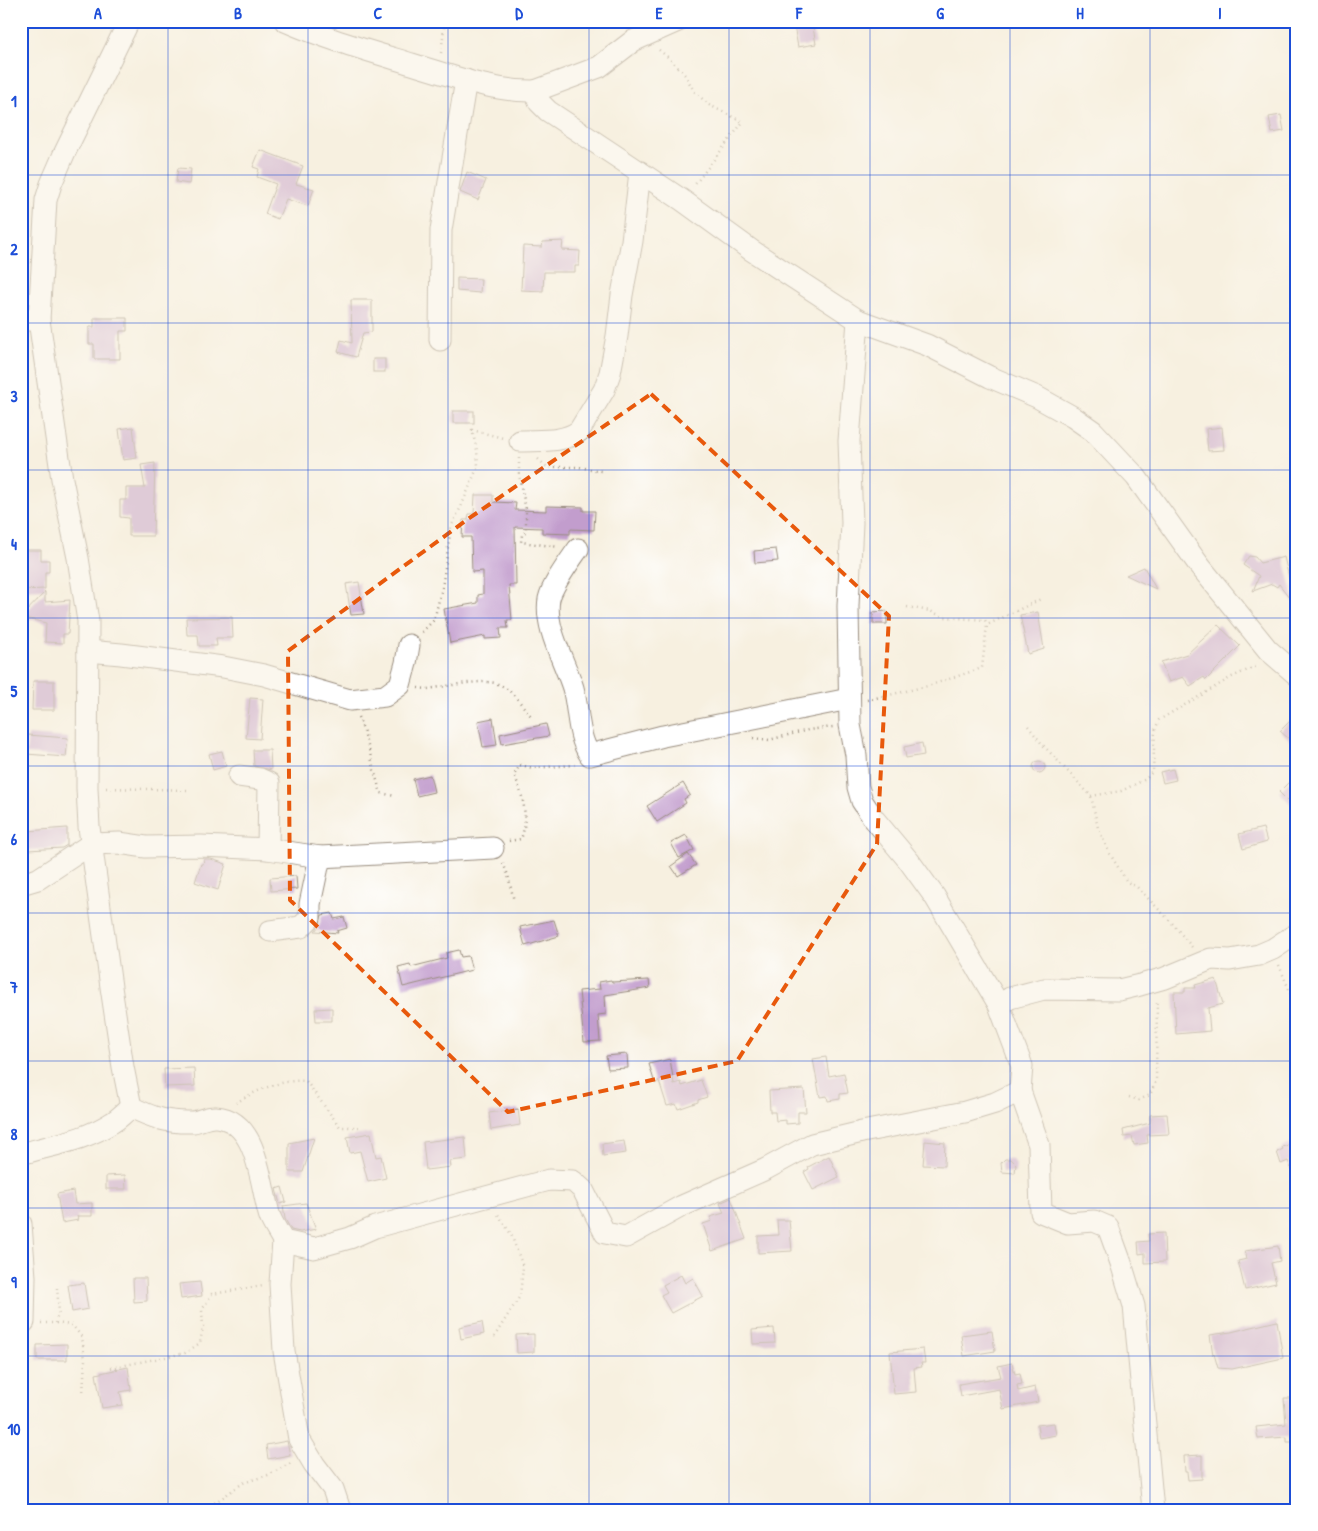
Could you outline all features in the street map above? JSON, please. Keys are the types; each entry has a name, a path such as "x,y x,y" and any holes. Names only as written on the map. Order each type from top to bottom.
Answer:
{"street":[{"path":"130,21 51,184 46,200 30,320 78,558 86,612 88,652 87,788 91,844 122,1066 131,1107"},
{"path":"285,21 322,37 466,80 515,92 535,91 600,67 633,41 678,21"},
{"path":"440,340 441,230 466,80"},
{"path":"535,91 539,102 548,111 590,137 751,250 858,320 927,345 990,377 1037,397 1073,417 1093,431 1136,477 1199,565 1268,650 1297,675"},
{"path":"520,441 562,439 573,435 579,431 604,390 610,373 617,336 632,241 640,172"},
{"path":"858,320 849,441 852,523 848,573 850,726 856,755 858,787 862,800 874,819 910,861 935,897 999,1005 1022,1066 1020,1091 1039,1145 1042,1212 1068,1223 1094,1221 1108,1227 1134,1306 1153,1510"},
{"path":"578,549 564,569 550,598 548,612 550,625 573,690 584,746 590,755 663,736 849,699"},
{"path":"88,652 122,654 264,675 350,700 386,696 400,685 409,645"},
{"path":"239,776 260,779 269,783 268,849"},
{"path":"21,884 38,879 91,844 119,843 146,847 201,846 268,849 320,857 493,848"},
{"path":"270,932 301,926 310,918 310,904 320,857"},
{"path":"999,1005 1010,998 1044,989 1119,990 1157,981 1212,959 1230,960 1259,955 1273,949 1297,934"},
{"path":"283,1241 314,1248 350,1238 375,1227 549,1180 573,1181 583,1190 605,1233 626,1236 682,1206 766,1169 812,1144 862,1132 965,1112 995,1103 1020,1091"},
{"path":"131,1107 151,1117 170,1122 195,1122 214,1117 233,1121 249,1140 271,1218 283,1241 280,1284 286,1359 299,1439 333,1489 340,1510"},
{"path":"21,1154 61,1144 88,1134 113,1122 131,1107"},
{"path":"21,1224 25,1277 24,1322"}],"path":[{"path":"439,72 445,21"},
{"path":"633,41 654,47 669,58 685,75 694,91 708,105 743,122 682,200"},
{"path":"409,645 434,620 442,588 450,527 461,507 478,466 477,450 472,430"},
{"path":"520,441 519,475 526,510 526,531 522,535 521,542 578,549"},
{"path":"987,625 1042,599"},
{"path":"849,699 868,700 928,686 982,668 987,625 985,620 944,616 907,607"},
{"path":"1091,796 1121,792 1146,779 1153,771 1155,730 1159,720 1232,677 1261,664 1268,650"},
{"path":"400,685 427,690 481,682 498,684 512,694 532,717"},
{"path":"350,700 363,727 376,781 381,793 395,796"},
{"path":"746,738 769,740 808,730 850,726"},
{"path":"1028,726 1042,744 1091,796 1098,828 1110,854 1127,882 1137,887 1172,923 1189,944 1212,959"},
{"path":"514,901 508,875 502,861 493,848 506,842 521,839 525,830 526,820 523,803 514,775 520,765 533,768 576,765"},
{"path":"87,788 188,790"},
{"path":"1273,949 1297,1009"},
{"path":"1129,1097 1139,1100 1150,1095 1156,1081 1158,1049 1157,981"},
{"path":"214,1117 249,1095 292,1080 306,1080 340,1127 359,1127"},
{"path":"487,1197 511,1234 523,1267 520,1296 494,1337"},
{"path":"111,1368 185,1353 200,1343 203,1327 202,1310 212,1294 280,1284"},
{"path":"58,1288 59,1312 55,1323 72,1325 82,1338 85,1360 83,1393"},
{"path":"208,1510 210,1506 242,1483 268,1475 307,1452"}],"highlighted area":[{"path":"651,394 889,616 877,844 737,1061 508,1112 290,900 288,651 468,519"}],"building":[{"path":"812,22 816,44 798,47 794,26"},
{"path":"1281,115 1284,131 1272,133 1269,117"},
{"path":"260,150 303,166 296,184 314,189 308,206 286,199 278,219 265,214 276,184 257,177 259,169 253,167"},
{"path":"178,168 191,169 189,184 176,182"},
{"path":"467,172 486,180 478,200 460,192"},
{"path":"563,241 562,250 580,251 579,266 575,266 575,272 544,272 543,291 521,290 523,246 542,247 543,242"},
{"path":"457,278 481,279 480,293 457,291"},
{"path":"351,300 372,300 372,332 363,333 356,357 338,352 341,340 352,343"},
{"path":"94,318 127,318 127,331 120,331 120,359 94,359 94,344 89,344 89,327 94,327"},
{"path":"373,359 385,359 385,372 373,372"},
{"path":"453,411 474,411 474,423 453,423"},
{"path":"133,427 137,458 123,460 119,429"},
{"path":"1222,427 1224,450 1208,451 1206,429"},
{"path":"155,463 153,536 129,536 129,518 120,517 120,500 126,500 126,488 145,488 141,465"},
{"path":"475,495 493,495 493,502 516,503 515,510 546,511 546,506 583,507 583,511 595,511 594,530 570,529 570,534 542,533 542,528 515,527 516,585 509,585 512,620 507,620 508,628 500,628 501,638 485,639 485,636 450,643 444,609 478,603 478,595 483,594 483,571 472,572 471,537 462,537 463,520 468,520 469,514 474,514"},
{"path":"776,549 778,561 755,563 754,551"},
{"path":"25,550 41,550 41,560 49,560 49,572 45,572 45,589 22,590 21,558 25,558"},
{"path":"1249,556 1255,557 1260,563 1284,557 1296,606 1279,584 1277,587 1272,584 1253,591 1259,576 1243,565"},
{"path":"1144,567 1156,589 1126,575"},
{"path":"359,582 364,614 351,615 346,584"},
{"path":"45,592 45,602 70,600 68,634 63,634 63,643 45,642 46,623 21,617"},
{"path":"887,611 887,624 873,624 873,612"},
{"path":"1038,612 1044,649 1028,654 1020,615"},
{"path":"232,617 233,638 216,638 217,646 199,646 198,635 187,635 186,618"},
{"path":"1218,625 1240,646 1206,680 1204,677 1190,686 1183,677 1169,682 1161,662 1187,654"},
{"path":"33,681 54,681 54,710 32,710"},
{"path":"250,698 263,699 260,739 246,738"},
{"path":"1297,714 1297,746 1280,731"},
{"path":"493,718 497,745 483,747 478,721"},
{"path":"546,724 549,736 502,744 500,734"},
{"path":"28,735 68,738 66,757 26,754"},
{"path":"922,743 924,755 906,758 904,747"},
{"path":"253,750 270,750 271,770 254,766"},
{"path":"222,751 226,766 213,770 209,754"},
{"path":"1037,761 1041,761 1045,767 1041,773 1037,773 1033,769 1033,765"},
{"path":"1173,769 1176,780 1163,783 1160,772"},
{"path":"430,775 434,792 417,796 413,779"},
{"path":"1289,782 1297,790 1297,810 1279,792"},
{"path":"683,783 690,795 684,799 686,803 657,822 647,806"},
{"path":"67,828 67,845 62,848 28,850 27,831"},
{"path":"1263,828 1267,842 1243,849 1239,834"},
{"path":"686,835 694,850 679,858 671,843"},
{"path":"688,854 696,865 678,876 671,866"},
{"path":"204,859 211,859 226,864 218,890 195,882"},
{"path":"296,876 297,889 271,891 270,878"},
{"path":"332,913 334,919 344,917 347,928 337,931 338,933 315,931 319,926 322,915"},
{"path":"554,920 559,936 525,946 520,927"},
{"path":"459,950 461,957 468,956 472,970 403,987 398,967 410,964 411,967 447,958 446,953"},
{"path":"1216,979 1223,1004 1208,1008 1210,1031 1176,1034 1174,992 1185,992 1185,988 1196,988 1195,985"},
{"path":"611,980 612,982 649,980 650,988 605,995 606,1014 598,1015 600,1041 584,1042 579,991 600,989 599,982"},
{"path":"332,1008 332,1021 316,1021 315,1009"},
{"path":"627,1054 628,1068 608,1069 606,1056"},
{"path":"826,1057 829,1076 844,1073 848,1093 840,1094 840,1099 828,1101 827,1096 820,1097 813,1059"},
{"path":"670,1059 674,1084 681,1082 682,1086 701,1080 707,1097 678,1109 676,1104 667,1106 659,1081 655,1084 649,1064"},
{"path":"194,1068 195,1086 165,1087 164,1069"},
{"path":"804,1089 806,1112 798,1112 798,1123 786,1124 786,1120 776,1121 775,1112 770,1112 769,1091"},
{"path":"518,1109 520,1125 491,1130 489,1113"},
{"path":"1167,1114 1169,1134 1147,1135 1148,1143 1134,1145 1132,1136 1124,1137 1123,1130 1150,1123 1150,1115"},
{"path":"371,1133 376,1157 381,1156 386,1178 368,1182 360,1151 350,1153 347,1137"},
{"path":"465,1137 467,1159 450,1161 451,1167 426,1170 423,1142"},
{"path":"314,1138 303,1172 289,1172 289,1143"},
{"path":"624,1141 626,1153 603,1156 602,1144"},
{"path":"925,1141 945,1143 944,1166 923,1165"},
{"path":"1297,1142 1296,1181 1288,1161 1281,1164 1277,1152 1283,1149 1282,1147"},
{"path":"829,1156 839,1177 813,1190 804,1172 809,1169 808,1167"},
{"path":"1005,1159 1011,1159 1016,1164 1015,1173 1002,1172 1001,1163"},
{"path":"125,1175 126,1189 106,1189 106,1176"},
{"path":"282,1187 286,1202 280,1204 276,1189"},
{"path":"73,1191 75,1204 92,1203 92,1216 77,1216 78,1220 62,1223 57,1194"},
{"path":"731,1198 746,1239 712,1251 703,1224 712,1221 710,1217 724,1213 720,1203"},
{"path":"306,1203 316,1229 300,1232 291,1230 285,1219 283,1206"},
{"path":"777,1220 789,1220 792,1251 758,1253 758,1236 778,1235"},
{"path":"1164,1233 1165,1262 1145,1263 1145,1253 1139,1254 1138,1242 1149,1241 1148,1234"},
{"path":"1278,1246 1280,1261 1271,1263 1276,1283 1245,1290 1238,1261 1247,1259 1245,1251"},
{"path":"681,1275 685,1283 693,1278 703,1296 671,1313 661,1295 667,1292 663,1285"},
{"path":"133,1278 146,1278 147,1301 134,1302"},
{"path":"200,1282 202,1296 181,1299 179,1284"},
{"path":"84,1283 88,1309 72,1312 68,1285"},
{"path":"1277,1321 1283,1358 1232,1369 1218,1368 1213,1355 1210,1335"},
{"path":"482,1322 484,1334 461,1339 459,1327"},
{"path":"774,1328 775,1343 753,1344 752,1330"},
{"path":"992,1331 995,1351 964,1356 961,1335"},
{"path":"534,1334 534,1352 517,1353 516,1335"},
{"path":"67,1344 67,1360 37,1360 37,1345"},
{"path":"923,1349 925,1363 921,1363 922,1367 914,1368 916,1392 894,1394 890,1352"},
{"path":"1012,1363 1015,1374 1020,1373 1022,1384 1017,1385 1018,1391 1035,1387 1038,1402 1003,1409 999,1389 961,1396 959,1384 1001,1377 998,1366"},
{"path":"128,1367 131,1390 120,1392 123,1405 102,1408 96,1374"},
{"path":"1284,1398 1297,1398 1297,1442 1287,1442 1287,1437 1258,1439 1256,1427 1286,1424"},
{"path":"1054,1423 1056,1435 1039,1438 1037,1425"},
{"path":"287,1441 290,1455 268,1459 266,1445"},
{"path":"1202,1455 1202,1479 1188,1480 1187,1472 1185,1472 1184,1456"}]}
